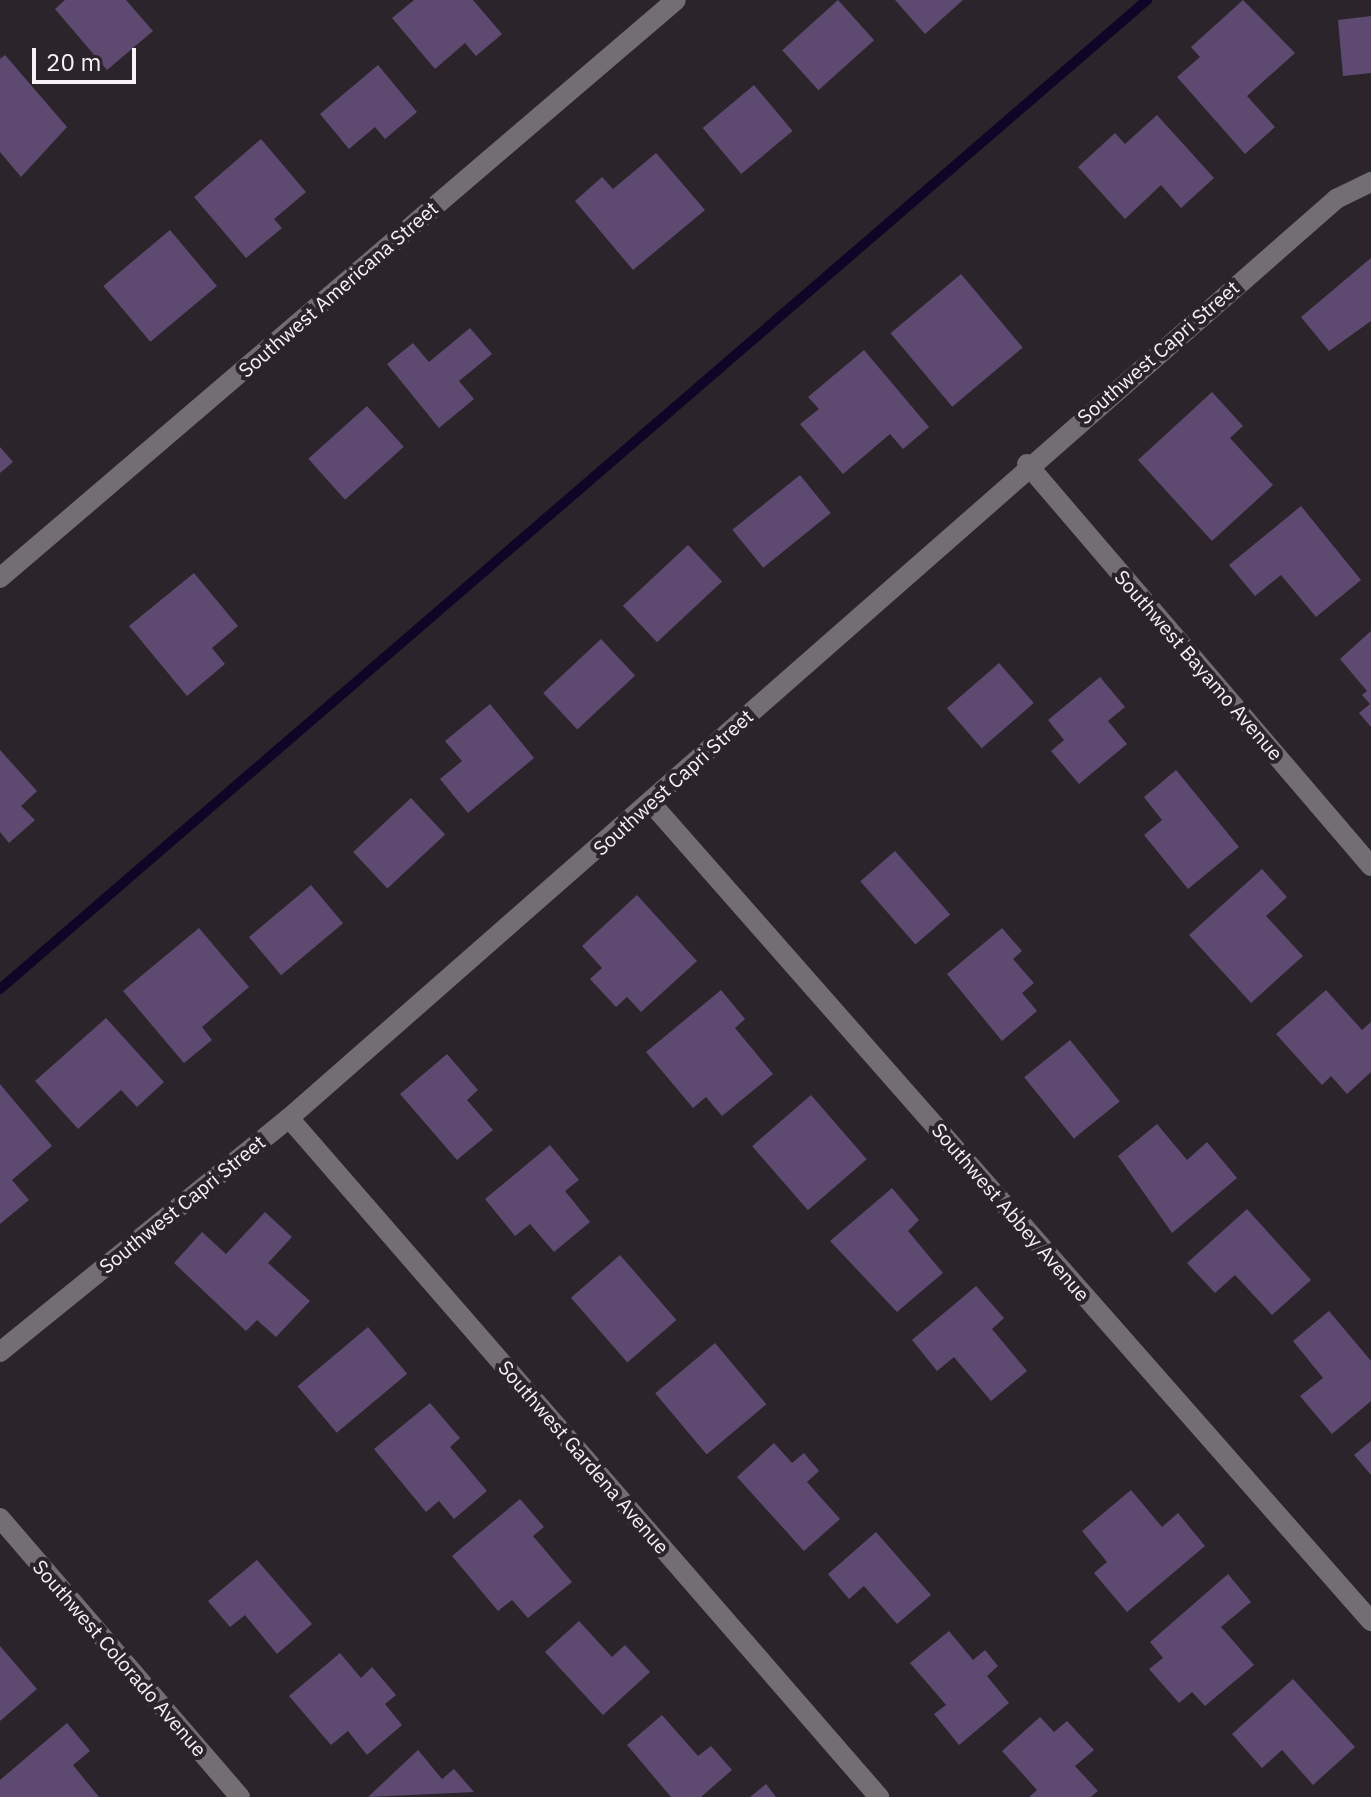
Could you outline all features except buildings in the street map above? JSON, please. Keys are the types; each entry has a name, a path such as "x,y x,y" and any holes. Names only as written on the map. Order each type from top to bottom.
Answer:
{"street":[{"name":"Southwest Americana Street","path":"0,578 676,0"},
{"name":"Southwest Capri Street","path":"0,1352 289,1118 651,803 1027,464 1336,199 1371,182"},
{"name":"Southwest Bayamo Avenue","path":"1027,464 1371,866"},
{"name":"Southwest Abbey Avenue","path":"651,803 1371,1621"},
{"name":"Southwest Gardena Avenue","path":"289,1118 879,1797"},
{"name":"Southwest Colorado Avenue","path":"0,1518 240,1797"}],"waterway":[{"path":"0,989 1147,0"}]}
